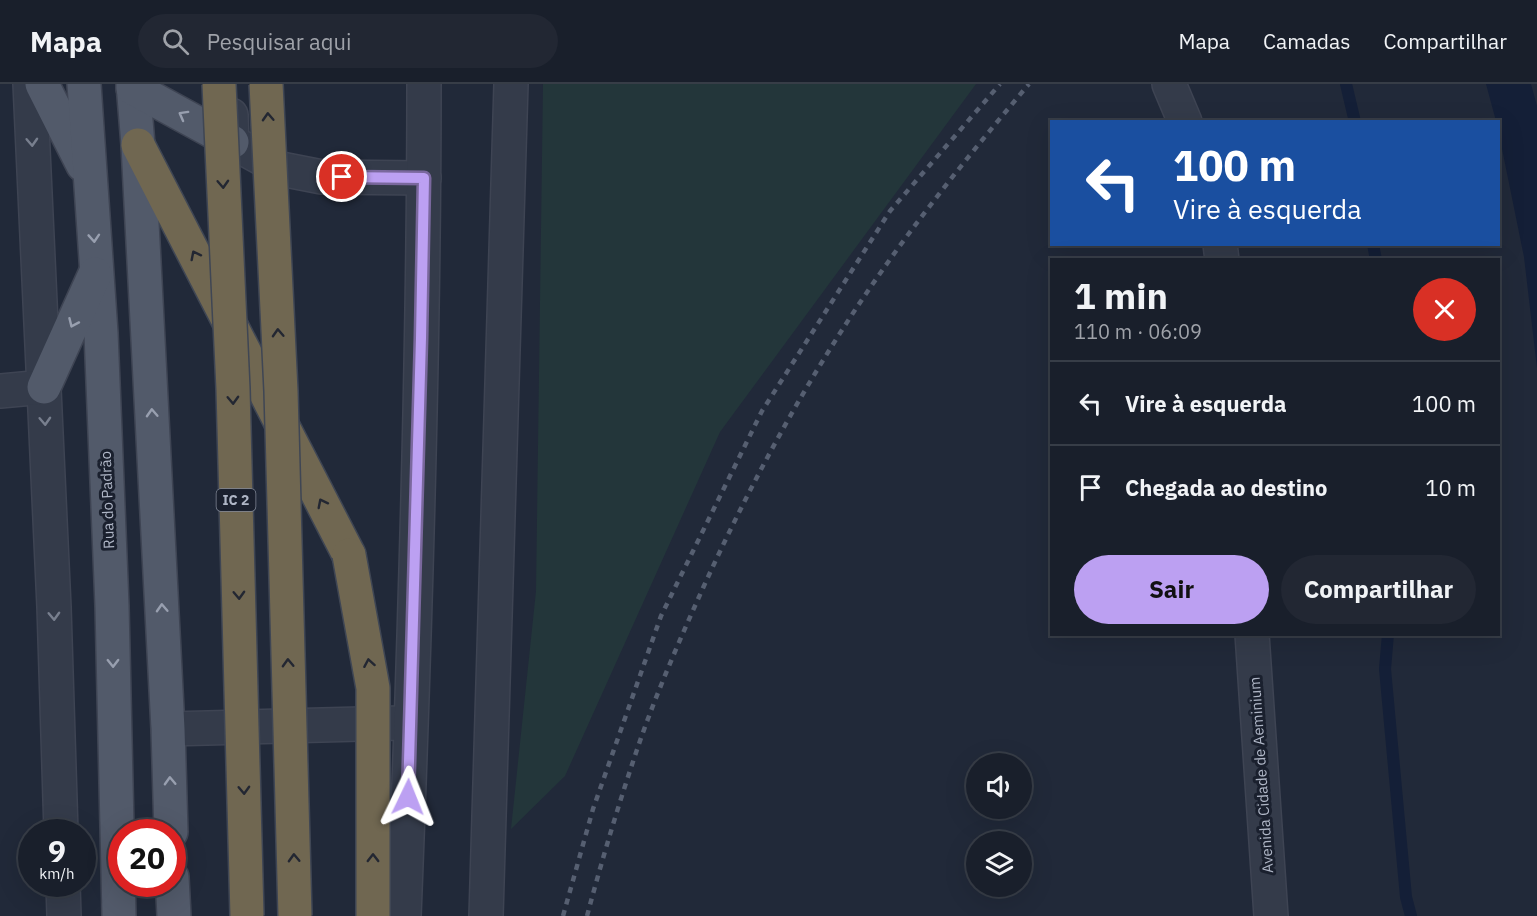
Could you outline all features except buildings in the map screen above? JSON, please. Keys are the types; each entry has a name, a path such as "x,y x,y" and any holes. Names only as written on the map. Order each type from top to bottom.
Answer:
{"highway":[{"name":"IC 2","path":"219,84 233,389 247,916"},
{"path":"266,84 281,391 295,916"},
{"path":"138,145 349,555 373,688 372,916"}],"main road":[{"path":"42,84 90,179"},
{"name":"Rua do Padrão","path":"84,84 101,333 119,916"},
{"path":"133,86 232,142"},
{"path":"133,86 168,729 171,819"},
{"path":"44,387 97,270"},
{"path":"173,897 174,916"}],"street":[{"path":"30,84 54,607 61,819"},
{"path":"230,84 232,142 281,169 322,177 424,178"},
{"path":"404,916 421,338 424,84"},
{"path":"486,916 511,84"},
{"path":"1169,84 1184,120"},
{"path":"0,391 44,387"},
{"name":"Avenida Cidade de Aeminium","path":"1252,636 1271,916"},
{"path":"168,729 411,722"},
{"path":"63,897 64,916"}],"green space":[{"path":"543,84 976,84 720,432 565,776 511,829 536,591"}],"water":[{"path":"1486,84 1531,84 1537,106 1537,368 1524,257 1500,139 1500,120 1496,120"}],"waterway":[{"path":"1346,84 1355,120"},
{"path":"1373,246 1376,258"},
{"path":"1388,636 1385,669 1406,897 1411,916"}],"railway":[{"path":"563,916 593,809 661,616 762,411 890,211 1000,84"},
{"path":"587,916 619,804 655,700 703,588 756,480 794,409 857,307 897,249 940,193 1029,84"}],"route":[{"path":"342,177 424,178 408,797"}]}
